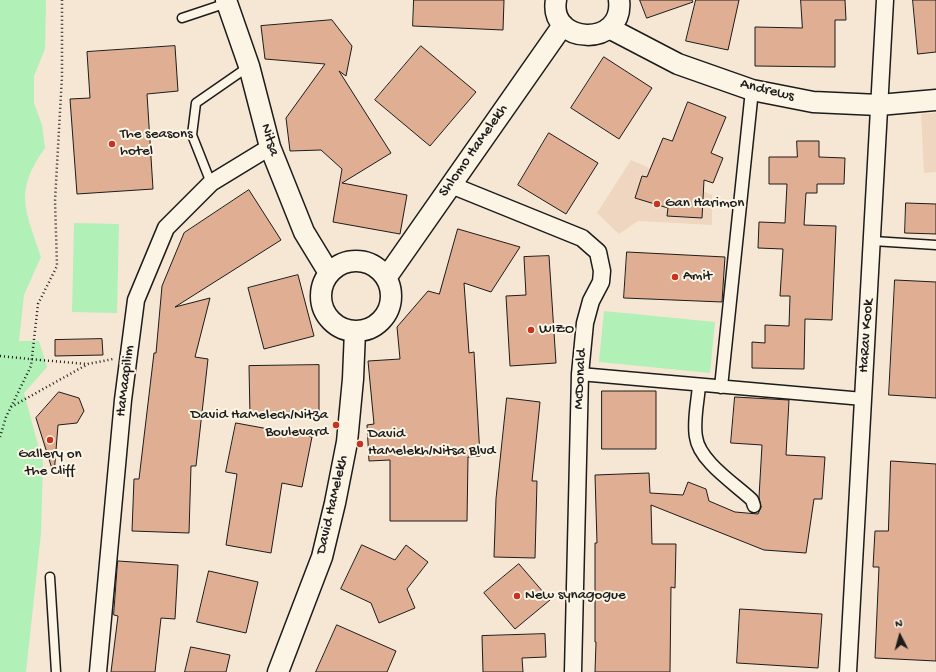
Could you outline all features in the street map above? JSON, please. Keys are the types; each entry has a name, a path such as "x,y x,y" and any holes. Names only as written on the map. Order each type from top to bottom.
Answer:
{"street":[{"path":"556,0 557,14 563,25 572,32 582,36 601,33 609,28 616,19 620,9 619,0"},
{"name":"HaRav Kook","path":"848,672 873,242 885,0"},
{"name":"Nitsa","path":"226,2 249,66 270,147 304,232 329,273"},
{"name":"Shlomo HaMelekh","path":"386,278 563,25"},
{"name":"Andrews","path":"609,28 678,64 752,90 813,102 879,105 936,100"},
{"path":"721,387 752,90"},
{"name":"HaMaapilim","path":"98,672 129,356 136,300 166,228 211,183 270,147"},
{"name":"McDonald","path":"451,185 582,238 598,252 601,261 601,282 591,301 585,323 580,374 573,672"},
{"path":"359,261 370,264 379,270 386,278 390,295 387,312 380,322 370,328 355,331 336,325 327,317 322,306 320,295 323,283 329,273 337,266 348,262 359,261"},
{"name":"David HaMelekh","path":"278,672 322,557 335,503 347,442 353,378 355,331"},
{"path":"580,374 863,399"},
{"path":"699,384 695,436 698,448 705,457 752,500 754,506"}],"lane":[{"path":"182,18 226,2"},
{"path":"211,183 201,163 192,135 196,103 249,66"},
{"path":"873,242 936,245"},
{"path":"50,577 56,672"}],"path":[{"path":"0,437 11,407 31,366 38,304 57,266 55,201 62,76 62,0"},
{"path":"0,356 88,364 129,356"},
{"path":"11,407 88,364"}],"shaded area":[{"path":"936,113 936,172 924,173 921,114"},
{"name":"Gan Harimon","path":"631,160 712,195 712,225 638,221 619,234 597,213"}],"green space":[{"path":"0,0 46,0 45,49 34,76 34,103 42,125 45,148 29,177 25,202 27,214 41,257 24,295 19,341 39,341 47,367 24,393 43,463 41,533 26,672 0,672"},
{"path":"74,223 119,224 117,313 72,312"},
{"path":"604,311 715,322 710,373 599,362"}],"building":[{"path":"414,0 504,0 503,30 413,26"},
{"path":"640,0 692,0 693,2 647,18"},
{"path":"696,0 739,0 728,50 686,41"},
{"path":"801,0 845,0 846,20 835,20 835,67 755,66 755,27 802,28"},
{"path":"913,0 936,0 936,52 918,54"},
{"path":"332,20 352,46 346,76 339,71 391,153 342,183 407,195 400,234 333,222 342,169 321,150 290,151 286,118 325,64 265,59 261,26"},
{"name":"The seasons hotel","path":"175,46 178,91 147,94 153,189 77,194 70,99 90,98 87,52"},
{"path":"421,46 476,92 430,146 375,100"},
{"path":"604,57 652,88 619,139 571,108"},
{"path":"688,102 726,117 711,153 723,158 713,183 704,180 702,218 667,216 668,208 635,198 642,176 647,177 663,138 672,141"},
{"path":"549,133 598,163 566,214 518,185"},
{"path":"797,141 819,141 819,157 845,158 844,184 817,184 817,193 806,193 804,225 836,226 832,320 805,319 804,369 752,368 752,342 765,343 765,325 789,326 790,296 780,296 783,249 758,248 759,222 785,223 787,184 769,184 769,157 797,157"},
{"path":"249,190 281,240 175,307 210,298 195,357 208,359 196,466 191,466 189,533 132,531 134,479 139,479 154,353 156,353 162,286 184,233"},
{"path":"906,203 936,204 936,234 905,233"},
{"path":"458,229 520,247 491,292 464,283 469,353 474,352 480,456 468,457 467,521 390,521 390,460 369,461 367,425 374,424 368,361 400,359 397,327 428,291 439,294"},
{"name":"Amit","path":"627,252 725,257 722,302 624,298"},
{"name":"WIZO","path":"549,256 556,363 510,366 506,296 526,295 524,257"},
{"path":"298,275 314,336 264,349 248,288"},
{"path":"895,280 936,282 936,398 889,395"},
{"path":"102,339 103,355 55,356 55,340"},
{"path":"319,365 319,415 250,416 249,366"},
{"path":"602,391 656,391 656,449 602,449"},
{"name":"Gallery on the Cliff","path":"59,392 79,398 84,411 77,423 58,425 54,475 36,418"},
{"path":"735,397 789,400 786,455 825,457 822,499 814,499 806,553 764,550 651,505 652,544 676,544 675,588 671,587 670,672 595,672 595,543 597,543 595,475 649,473 650,493 683,495 688,482 706,489 709,501 735,512 758,514 761,507 759,497 762,445 731,443"},
{"path":"507,398 540,402 532,481 537,481 535,558 494,557 496,499"},
{"path":"236,423 312,437 302,487 282,483 271,553 226,545 237,474 226,472"},
{"path":"891,461 936,464 936,661 875,658 879,567 873,567 875,531 888,531"},
{"path":"362,545 395,560 406,545 428,562 407,589 415,608 379,623 371,603 341,589"},
{"path":"118,561 178,565 175,619 161,618 155,672 111,672 118,616 114,615"},
{"name":"New synagogue","path":"519,564 550,600 515,629 484,593"},
{"path":"209,571 258,582 246,633 197,622"},
{"path":"740,609 822,614 818,668 737,663"},
{"path":"337,625 396,651 387,672 316,672"},
{"path":"545,634 546,657 522,658 523,672 483,672 482,636"},
{"path":"191,647 230,655 226,672 185,672"}],"place":[{"name":"The seasons hotel","path":"112,144"},
{"name":"Gan Harimon","path":"657,204"},
{"name":"Amit","path":"675,277"},
{"name":"WIZO","path":"531,330"},
{"name":"David HaMelech/Nitza Boulevard","path":"336,425"},
{"name":"Gallery on the Cliff","path":"50,440"},
{"name":"David HaMelekh/Nitsa Blvd","path":"360,444"},
{"name":"New synagogue","path":"517,596"}]}
